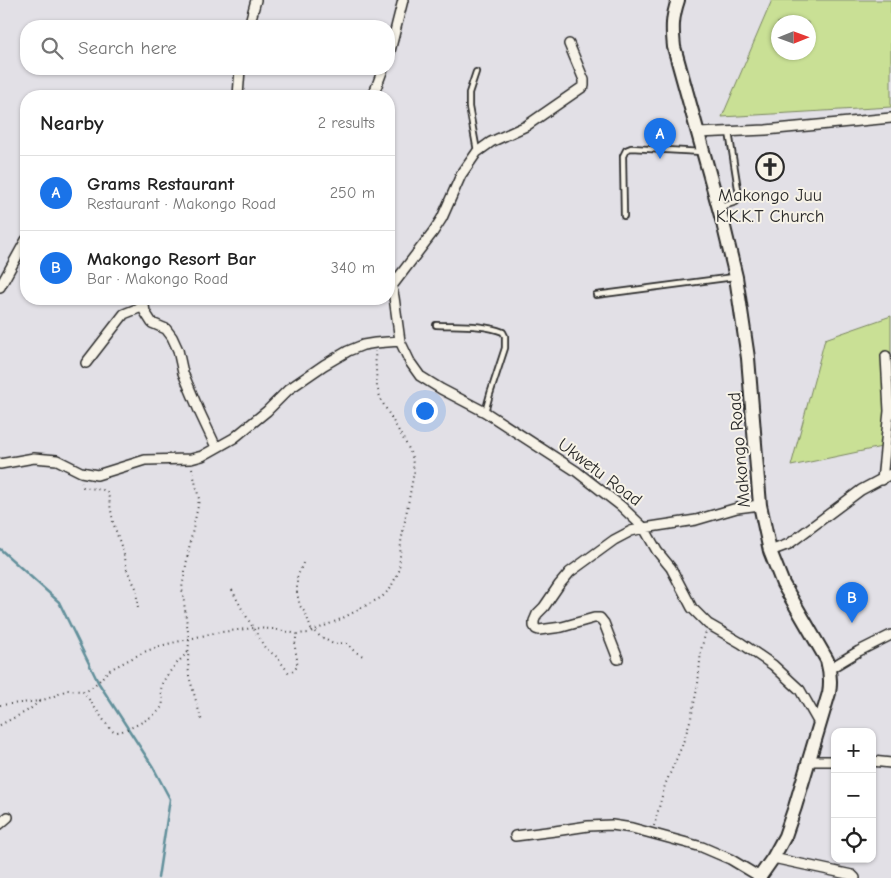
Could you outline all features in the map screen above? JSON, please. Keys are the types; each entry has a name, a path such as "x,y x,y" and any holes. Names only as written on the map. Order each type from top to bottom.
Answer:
{"street":[{"path":"251,20 256,0"},
{"path":"395,31 403,0"},
{"name":"Makongo Road","path":"678,0 673,15 674,47 704,152 736,276 748,358 760,505 770,551 783,584 827,660 829,669 829,693 796,807 785,836 760,877"},
{"path":"395,282 442,218 461,175 477,152 491,142 526,126 584,86 584,80 569,44"},
{"path":"238,90 240,75"},
{"path":"375,90 381,75"},
{"path":"698,133 766,130 891,118"},
{"path":"0,287 20,251"},
{"path":"86,363 124,314 138,305"},
{"path":"144,305 145,312 152,323 166,329 172,337 178,350 183,373 216,447"},
{"name":"Ukwetu Road","path":"395,305 400,341 410,362 420,376 485,412 576,471 621,506 644,528 657,551 671,568 692,608 708,624 741,643 773,665 800,690 820,725"},
{"path":"0,464 34,458 57,460 81,472 97,475 146,460 191,459 202,456 234,438 267,411 289,389 348,351 374,342 400,341"},
{"path":"882,480 889,411 886,356"},
{"path":"770,551 789,544 861,490 891,474"},
{"path":"618,659 604,623 600,618 539,630 534,626 537,614 570,572 614,540 631,531 696,520 737,508 760,505"},
{"path":"829,669 891,635"},
{"path":"808,761 831,761"},
{"path":"876,761 891,763"},
{"path":"0,824 8,817"},
{"path":"515,836 588,826 612,825 632,828 702,847 760,877"},
{"path":"773,858 852,875 855,878"}],"lane":[{"path":"476,72 469,93 469,107 477,152"},
{"path":"719,208 736,202 739,195 729,132"},
{"path":"624,216 623,156 626,150 631,148 704,152"},
{"path":"596,295 736,276"},
{"path":"436,325 480,327 504,332 504,348 485,412"}],"path":[{"path":"0,705 40,701 67,690 83,691 92,687 108,671 144,652 160,646 214,633 254,628 297,634 313,632 382,597 390,589 399,571 401,542 414,472 412,457 408,447 381,400 377,387 374,342"},
{"path":"191,459 198,506 182,581 189,639 189,676 202,722"},
{"path":"80,481 83,487 103,490 108,493 113,522 127,570 136,588 138,609"},
{"path":"302,563 297,578 298,597 300,606 306,614 313,632 334,644 347,643 354,651 363,656"},
{"path":"232,590 266,648 277,657 289,673 296,668 295,644 297,634"},
{"path":"652,833 665,785 682,746 691,718 698,684 701,650 708,624"},
{"path":"83,691 110,729 113,732 117,732 151,718 160,711 163,703 162,682 188,652"},
{"path":"0,725 29,710 40,701"}],"green space":[{"path":"772,0 891,0 891,107 722,117"},
{"path":"891,316 891,445 791,466 825,339"}],"waterway":[{"path":"0,549 59,602 98,682 153,767 170,799 158,878"}],"place":[{"name":"Grams Restaurant","path":"660,159"},
{"name":"Makongo Juu K.K.K.T Church","path":"770,167"},
{"name":"Makongo Resort Bar","path":"852,623"}]}
